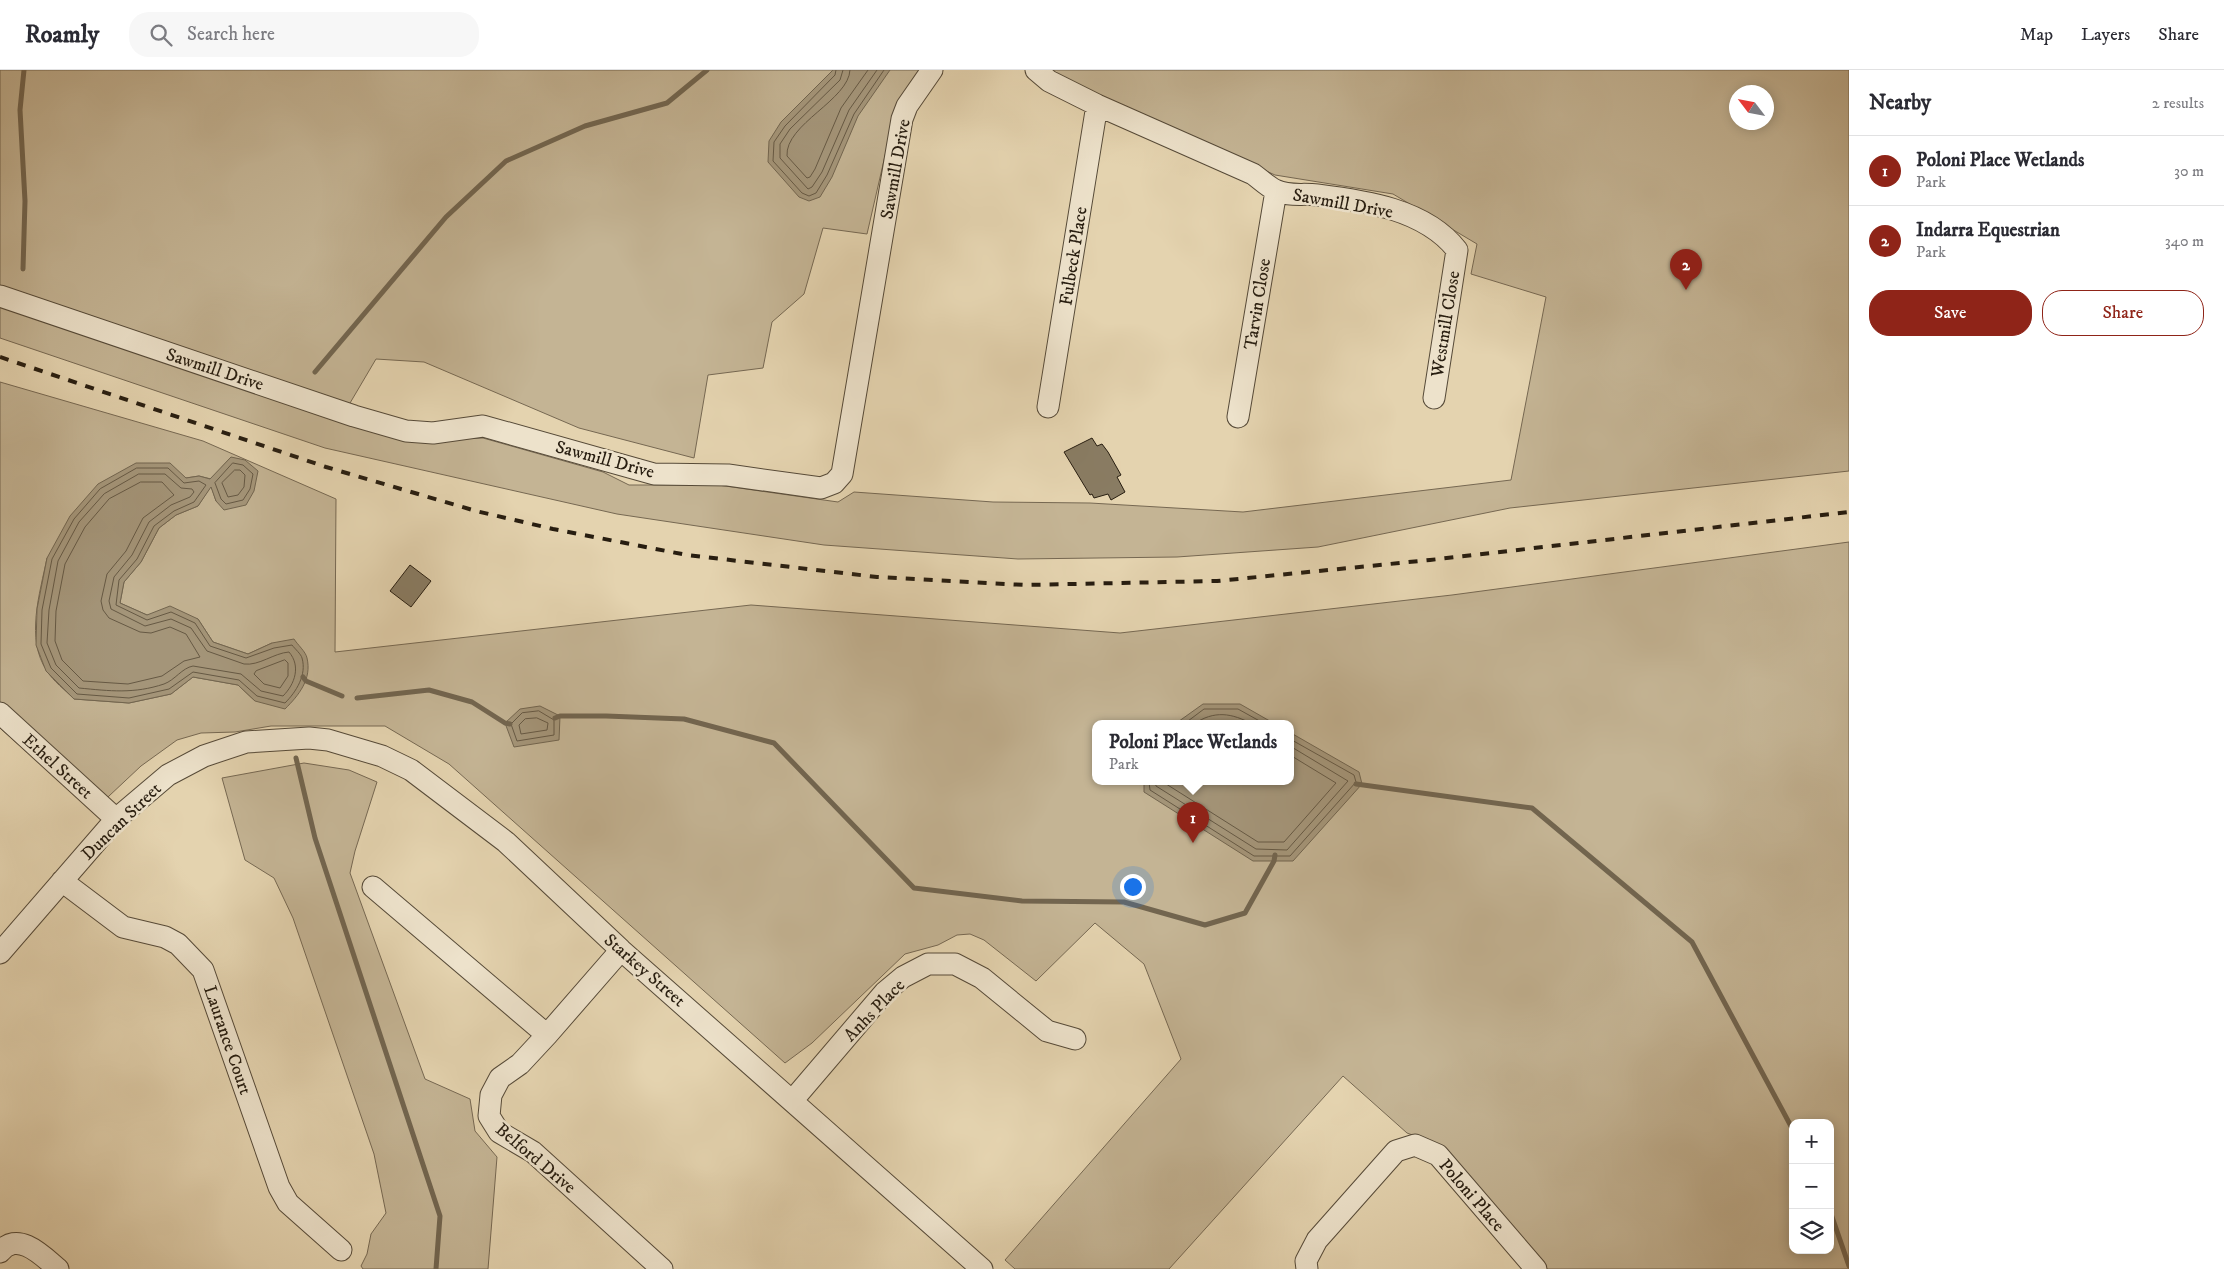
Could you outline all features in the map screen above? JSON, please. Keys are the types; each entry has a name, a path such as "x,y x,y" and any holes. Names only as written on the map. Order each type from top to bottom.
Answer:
{"street":[{"name":"Sawmill Drive","path":"0,296 354,416 406,431 433,433 483,426 654,474 728,475 822,488 834,483 842,474 902,119 907,106 932,70"},
{"name":"Sawmill Drive","path":"1036,70 1050,81 1098,105 1253,174 1276,191 1388,207 1440,233 1457,250"},
{"name":"Fulbeck Place","path":"1048,407 1098,105"},
{"name":"Tarvin Close","path":"1238,417 1276,191"},
{"name":"Westmill Close","path":"1434,398 1457,250"},
{"name":"Ethel Street","path":"0,713 116,819"},
{"name":"Duncan Street","path":"0,953 116,819 168,775 204,756 246,742 274,738"},
{"name":"Starkey Street","path":"274,738 328,740 382,756 411,770 506,842 621,950 982,1269"},
{"name":"Laurance Court","path":"62,881 123,927 165,937 178,944 203,970 279,1187 288,1203 341,1250"},
{"path":"373,887 547,1035"},
{"name":"Belford Drive","path":"621,950 520,1064 500,1078 491,1095 489,1116 499,1132 533,1152 662,1269"},
{"name":"Anhs Place","path":"792,1101 885,992 903,977 928,964 955,964 982,978 1048,1031 1075,1039"},
{"name":"Poloni Place","path":"1307,1269 1306,1261 1317,1240 1396,1151 1415,1145 1438,1155 1536,1269"},
{"path":"0,1252 4,1248 20,1243 36,1249 58,1269"}],"shaded area":[{"path":"0,70 921,70 896,108 867,234 823,228 804,294 772,322 763,368 708,375 694,458 579,428 424,362 376,359 340,420 407,441 483,438 603,472 629,485 718,485 838,502 854,492 993,502 1090,503 1243,512 1511,480 1546,297 1471,274 1477,244 1393,194 1275,175 1058,77 1050,70 1849,70 1849,471 1510,508 1318,547 1177,557 1018,559 824,545 617,514 325,448 0,338"},
{"path":"0,382 203,441 336,499 335,652 751,605 1120,633 1452,595 1849,542 1849,1269 1547,1269 1442,1146 1407,1133 1343,1076 1169,1269 1015,1269 1005,1260 1181,1059 1144,964 1095,923 1036,981 984,940 970,934 957,935 938,945 905,954 812,1043 785,1063 449,764 385,726 271,726 235,732 201,733 177,740 141,766 93,811 0,728","holes":["231,457 216,501 211,486 198,506 176,515 159,528 141,562 124,582 120,603 147,615 198,619 213,642 248,654 272,643 255,701 238,685 193,677 171,694 129,703 74,699 47,671 40,658 37,645 36,616 47,558 186,478 199,476 211,479"]},
{"path":"304,763 349,770 377,782 350,873 425,1079 470,1099 475,1131 497,1157 488,1269 363,1269 361,1266 367,1254 371,1234 386,1213 374,1154 293,918 274,878 245,860 222,778"}],"water":[{"path":"833,70 890,70 858,116 832,177 820,197 809,201 799,197 768,162 769,141 781,122"},
{"path":"231,457 245,460 258,471 254,491 246,505 224,510 216,501 211,487 198,506 176,515 159,528 141,562 124,582 120,603 147,615 170,606 198,619 213,642 248,654 272,643 294,639 306,656 308,666 308,673 303,686 285,709 255,701 238,685 193,677 171,694 129,703 74,699 46,671 36,645 37,609 47,558 70,516 98,484 136,463 170,463 186,478 199,476 210,479"},
{"path":"1203,704 1240,704 1268,720 1181,720"},
{"path":"540,706 560,716 559,740 514,747 505,723 520,709"},
{"path":"1294,735 1359,772 1362,784 1293,861 1253,861 1144,792 1144,785 1294,785"}],"building":[{"path":"1092,438 1097,446 1102,444 1121,475 1117,477 1125,492 1111,500 1108,494 1094,498 1092,494 1090,495 1064,452"},
{"path":"410,565 431,581 411,607 390,591"}],"waterway":[{"path":"23,269 25,201 20,110 24,70"},
{"path":"315,372 446,217 506,161 585,126 667,103 707,70"},
{"path":"303,677 306,681 342,696"},
{"path":"357,698 429,690 472,702 505,723 510,724"},
{"path":"555,718 560,716 606,716 684,719 774,743 914,888 1022,901 1124,902 1205,925 1245,913 1274,861 1275,855"},
{"path":"296,758 315,838 440,1216 436,1269"},
{"path":"1356,784 1532,808 1692,942 1789,1123"},
{"path":"1834,1223 1849,1266"}],"railway":[{"path":"0,357 326,467 476,511 553,529 687,555 877,577 1025,585 1217,581 1430,560 1849,512"}],"place":[{"name":"Indarra Equestrian","path":"1686,290"},
{"name":"Poloni Place Wetlands","path":"1193,843"}]}
